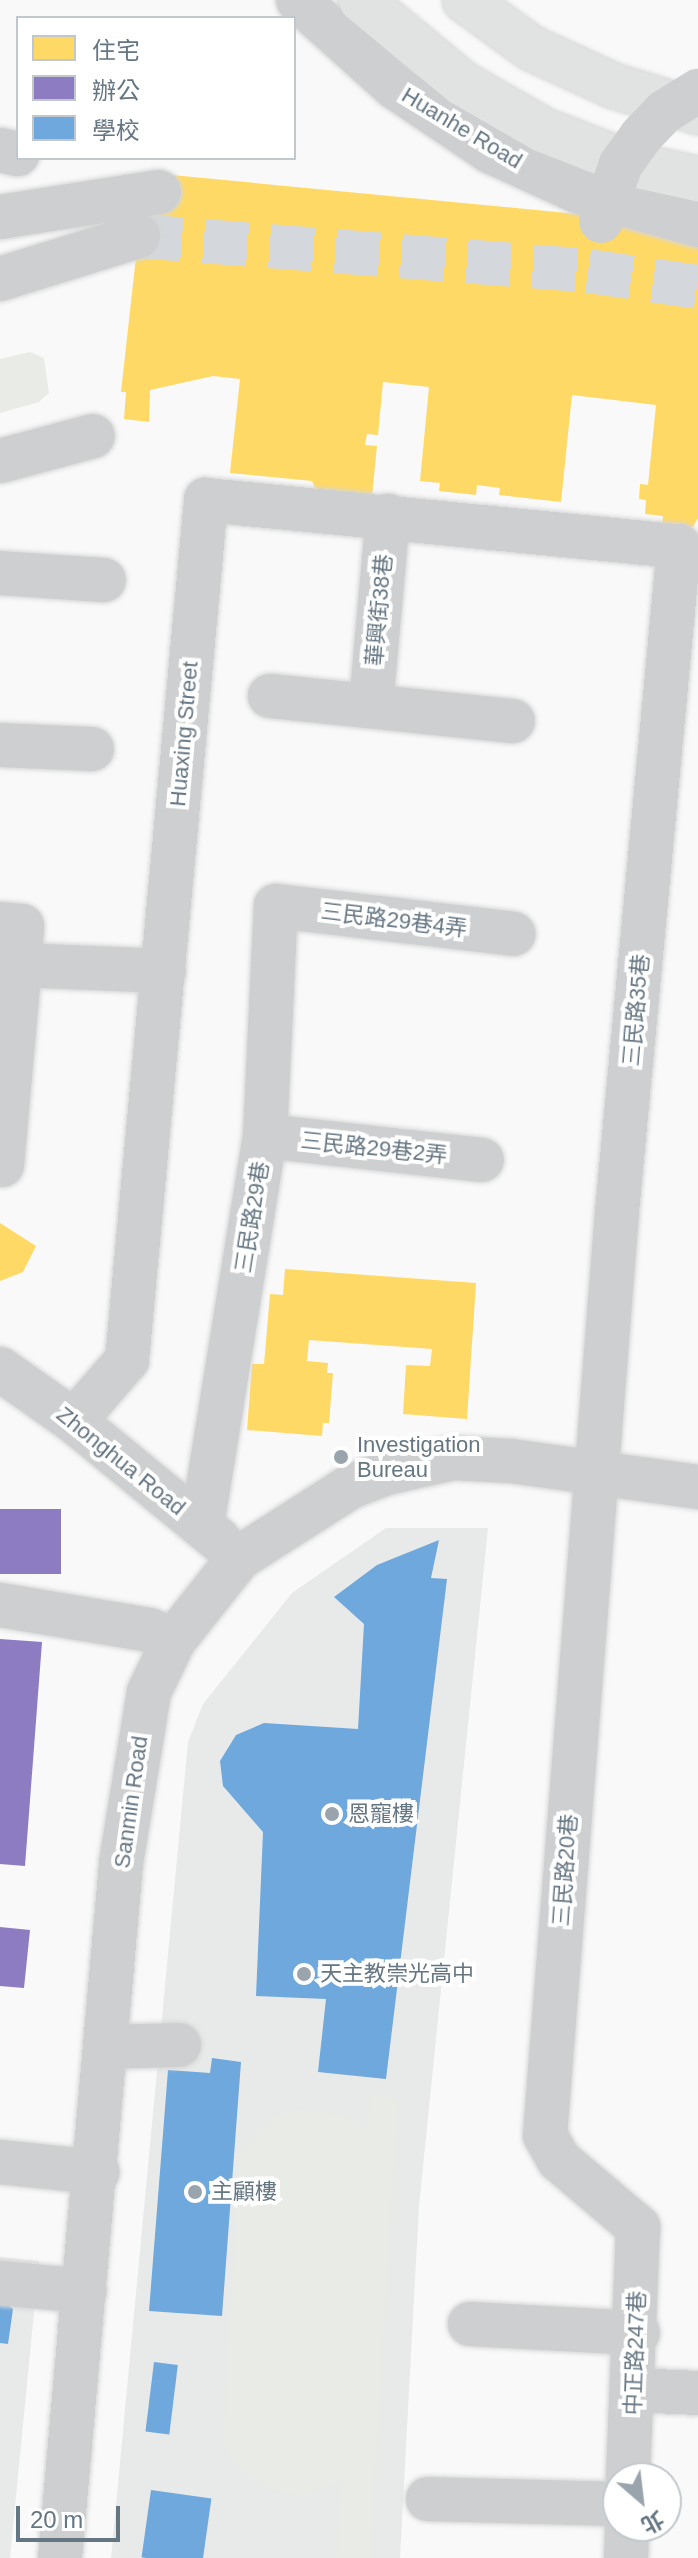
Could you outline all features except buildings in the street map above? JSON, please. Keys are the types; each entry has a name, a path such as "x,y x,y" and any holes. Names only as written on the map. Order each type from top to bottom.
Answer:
{"highway":[{"name":"Huanhe Road","path":"361,0 463,84 543,130 633,165 698,179"},
{"path":"465,0 531,48 614,86 698,112"}],"street":[{"name":"Huanhe Road","path":"298,0 395,87 490,151 577,191 698,225"},
{"path":"601,221 621,164 641,136 664,112 698,91"},
{"path":"0,217 159,192"},
{"path":"0,279 138,236"},
{"path":"0,461 93,436"},
{"name":"Huaxing Street","path":"74,1421 127,1360 206,500 679,546"},
{"name":"華興街38巷","path":"371,705 388,516"},
{"name":"三民路35巷","path":"595,1474 679,546"},
{"path":"0,573 104,580"},
{"path":"270,696 513,721"},
{"path":"0,745 92,749"},
{"name":"三民路29巷4弄","path":"276,906 513,934"},
{"name":"三民路29巷","path":"202,1525 265,1136 276,906"},
{"path":"0,924 22,926 2,1165"},
{"path":"20,965 164,971"},
{"name":"三民路29巷2弄","path":"265,1136 482,1160"},
{"name":"Zhonghua Road","path":"0,1369 74,1421 239,1558"},
{"name":"Sanmin Road","path":"60,2558 97,2172 121,1863 137,1742 149,1692 174,1640 239,1558 350,1487 386,1473 453,1458 698,1487"},
{"name":"三民路20巷","path":"595,1474 545,2135 559,2160 638,2227"},
{"path":"0,1605 149,1630 174,1640"},
{"path":"107,2047 179,2045"},
{"path":"0,2162 97,2172"},
{"name":"中正路247巷","path":"629,2462 638,2333 638,2227"},
{"path":"0,2283 85,2291"},
{"path":"470,2324 638,2333"},
{"path":"634,2390 698,2393"},
{"path":"428,2499 602,2504"}],"shaded area":[{"path":"30,352 44,358 49,393 39,402 0,413 0,359"},
{"name":"天主教崇光高中","path":"386,1528 488,1528 419,2206 400,2558 111,2558 188,1742 203,1704 292,1593"},
{"path":"370,2095 398,2098 370,2558 336,2558 343,2478 308,2495 267,2489 231,2458 223,2439 239,2154 272,2119 298,2109 348,2117 367,2132"},
{"path":"0,2257 39,2261 10,2558 0,2558"}],"tunnel":[{"path":"138,236 588,271 698,287"}],"place":[{"name":"Investigation Bureau","path":"341,1457"},
{"name":"恩寵樓","path":"332,1814"},
{"name":"天主教崇光高中","path":"304,1974"},
{"name":"主顧樓","path":"195,2192"}]}
